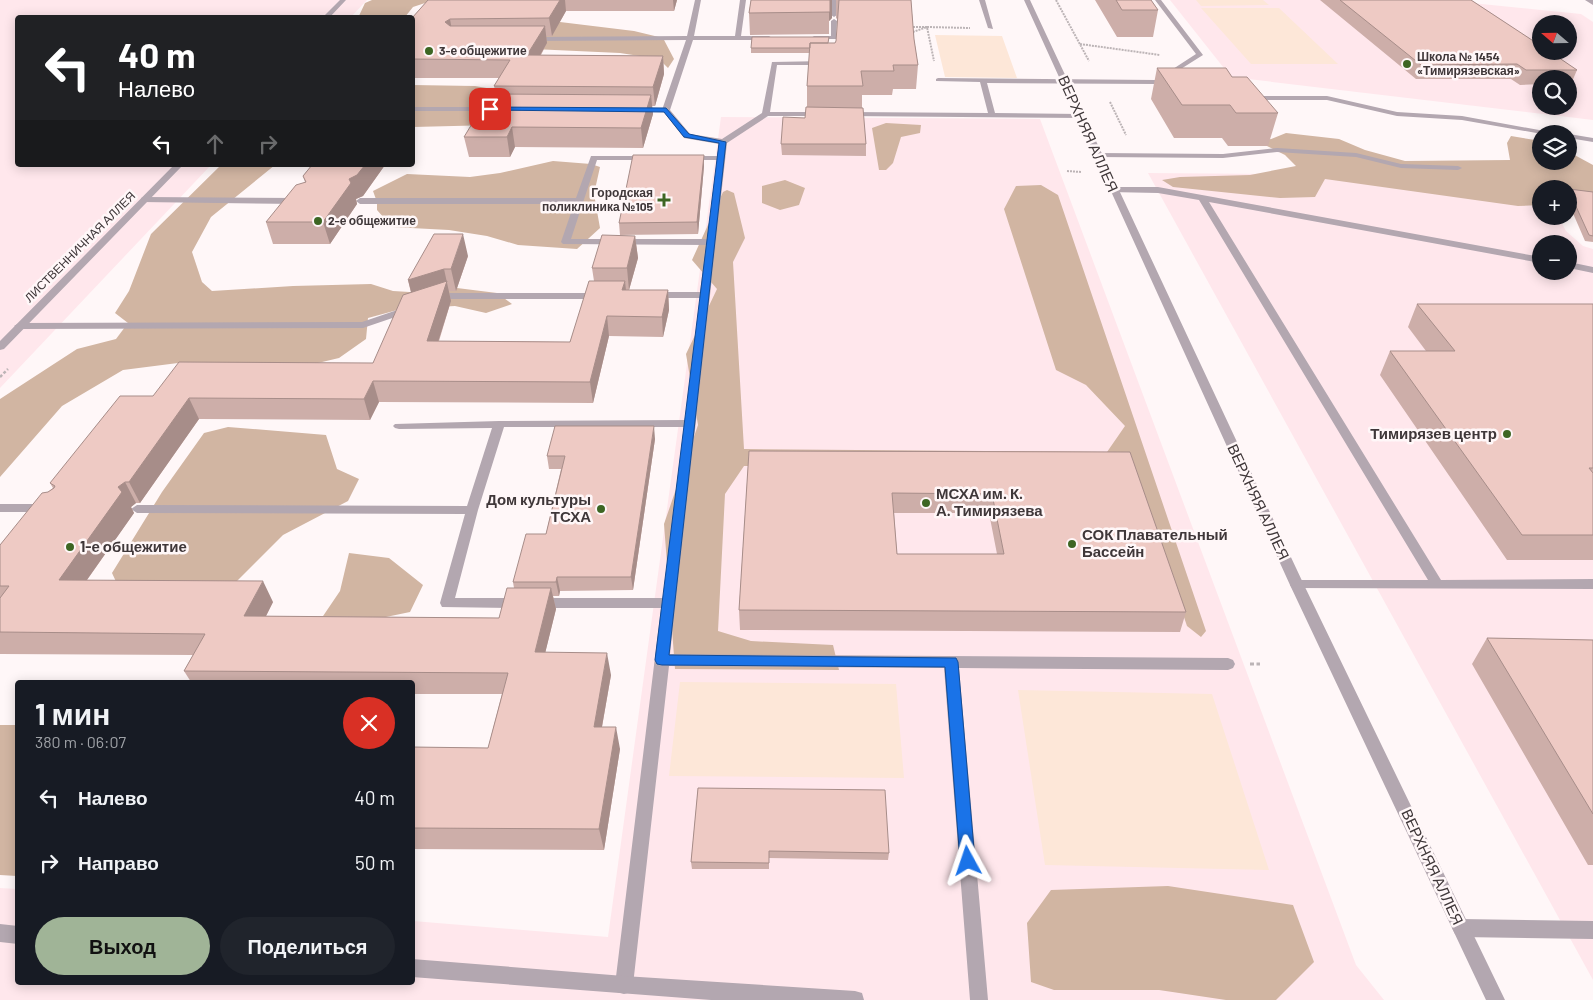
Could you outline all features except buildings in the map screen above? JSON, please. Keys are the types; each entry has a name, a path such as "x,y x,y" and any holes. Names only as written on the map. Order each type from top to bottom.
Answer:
{"street":[{"path":"329,15 343,0"},
{"path":"698,0 690,39 661,110 687,136 723,142 766,114 1080,116"},
{"path":"738,38 744,0"},
{"path":"766,114 774,63 832,63 835,0"},
{"path":"982,0 991,28"},
{"name":"ВЕРХНЯЯ АЛЛЕЯ","path":"1027,0 1113,190 1297,585 1496,1000"},
{"path":"1157,82 1200,55 1158,0"},
{"path":"1588,0 1593,3"},
{"path":"522,39 777,38"},
{"path":"806,38 833,46"},
{"path":"938,80 1157,82 1166,84"},
{"path":"983,80 992,115"},
{"path":"1235,96 1244,98 1327,98 1397,114 1462,118 1532,130"},
{"path":"415,109 500,109"},
{"path":"1577,137 1593,140"},
{"path":"624,985 723,142"},
{"path":"1098,155 1223,156 1276,150 1356,155 1401,166 1458,168"},
{"path":"662,158 594,158 566,242 711,242"},
{"path":"682,158 721,158"},
{"name":"ЛИСТВЕННИЧНАЯ АЛЛЕЯ","path":"0,346 177,167"},
{"path":"1113,190 1158,190 1532,258"},
{"path":"1202,198 1437,584"},
{"path":"144,200 307,201"},
{"path":"360,201 580,200"},
{"path":"1577,267 1593,270"},
{"path":"646,296 705,295"},
{"path":"19,326 363,324 450,296 617,296"},
{"path":"499,424 472,510 447,603 669,603"},
{"path":"399,426 690,424"},
{"path":"0,508 59,508"},
{"path":"137,508 472,510"},
{"path":"1297,585 1593,584"},
{"path":"662,660 1228,664"},
{"path":"951,662 979,1000"},
{"path":"1461,928 1593,930"},
{"path":"0,933 15,935"},
{"path":"415,968 624,985 855,1000"}],"path":[{"path":"1056,0 1137,156"},
{"path":"910,27 991,28"},
{"path":"910,33 927,27"},
{"path":"927,27 938,80"},
{"path":"1067,172 1082,172"}],"shaded area":[{"path":"0,0 367,0 353,15 15,15 15,167 209,167 0,388"},
{"path":"372,0 434,0 413,7 407,15 359,15 365,3"},
{"name":"Школа № 1454 «Тимирязевская»","path":"1170,0 1442,0 1581,14 1593,22 1593,120 1551,115 1577,115 1577,70 1532,70 1532,113 1231,77"},
{"path":"1196,0 1263,0 1269,5 1201,6"},
{"path":"1201,8 1279,8 1338,64 1251,64"},
{"path":"560,22 634,31 663,38 674,59 668,68 659,59 620,53 511,48 519,29"},
{"path":"935,35 1002,36 1017,78 945,77"},
{"path":"415,85 475,86 498,90 494,125 415,127"},
{"name":"МСХА им. К. А. Тимирязева","path":"721,117 1040,119 1356,965 1384,1000 0,1000 0,888 15,889 15,985 415,985 415,921 608,937"},
{"path":"886,123 921,125 920,133 901,137 893,163 886,170 879,170 872,128"},
{"path":"1286,133 1339,139 1365,150 1405,161 1510,160 1507,143 1511,136 1532,140 1532,170 1577,170 1577,156 1593,165 1593,202 1577,203 1577,180 1532,180 1532,205 1518,206 1325,179 1315,197 1280,198 1173,187 1162,180 1180,177 1250,175 1296,166 1285,155 1261,143"},
{"path":"553,161 591,164 600,167 594,194 600,228 577,249 518,245 487,236 449,230 392,227 377,210 377,202 373,191 407,174 470,177 500,173"},
{"path":"219,167 273,167 211,217 192,252 202,282 212,291 371,284 393,291 426,293 457,288 497,293 512,304 486,313 455,306 401,309 368,318 366,339 339,358 284,371 224,372 178,363 123,370 62,406 0,477 0,399 77,349 116,339 128,323 115,313 129,291 151,234"},
{"path":"1148,173 1500,176 1532,188 1532,225 1563,225 1571,235 1532,235 1532,280 1577,280 1577,241 1583,246 1593,249 1593,980"},
{"path":"785,180 805,188 799,205 780,210 762,203 762,186"},
{"path":"1041,185 1058,195 1206,631 1201,637 1187,626 1135,471 1119,466 744,466 725,494 718,631 751,641 833,645 839,670 675,669 664,524 698,425 686,354 717,289 692,260 723,192 727,190 734,193 745,238 733,262 744,449 1107,452 1125,426 1086,385 1056,370 1004,209 1016,186"},
{"path":"228,427 326,435 337,469 359,479 348,501 283,535 237,581 119,588 112,573 162,492 204,433"},
{"path":"349,553 389,558 423,585 410,612 357,623 319,622 340,591"},
{"path":"680,682 896,684 904,778 669,776"},
{"path":"1018,690 1212,694 1269,870 1045,865"},
{"path":"0,725 15,725 15,876 0,875"},
{"path":"1168,886 1293,905 1314,962 1276,1000 1226,1000 1159,990 1054,990 1031,982 1027,923 1051,890"}],"place":[{"name":"3-е общежитие","path":"429,51"},
{"name":"Школа № 1454 «Тимирязевская»","path":"1407,64"},
{"name":"Городская поликлиника №105","path":"664,200"},
{"name":"2-е общежитие","path":"318,221"},
{"name":"Тимирязев центр","path":"1507,434"},
{"name":"МСХА им. К. А. Тимирязева","path":"926,503"},
{"name":"Дом культуры ТСХА","path":"601,509"},
{"name":"СОК Плавательный Бассейн","path":"1072,544"},
{"name":"1-е общежитие","path":"70,547"}],"route":[{"path":"490,109 666,110 687,136 723,142 662,660 951,662 968,861"}]}
